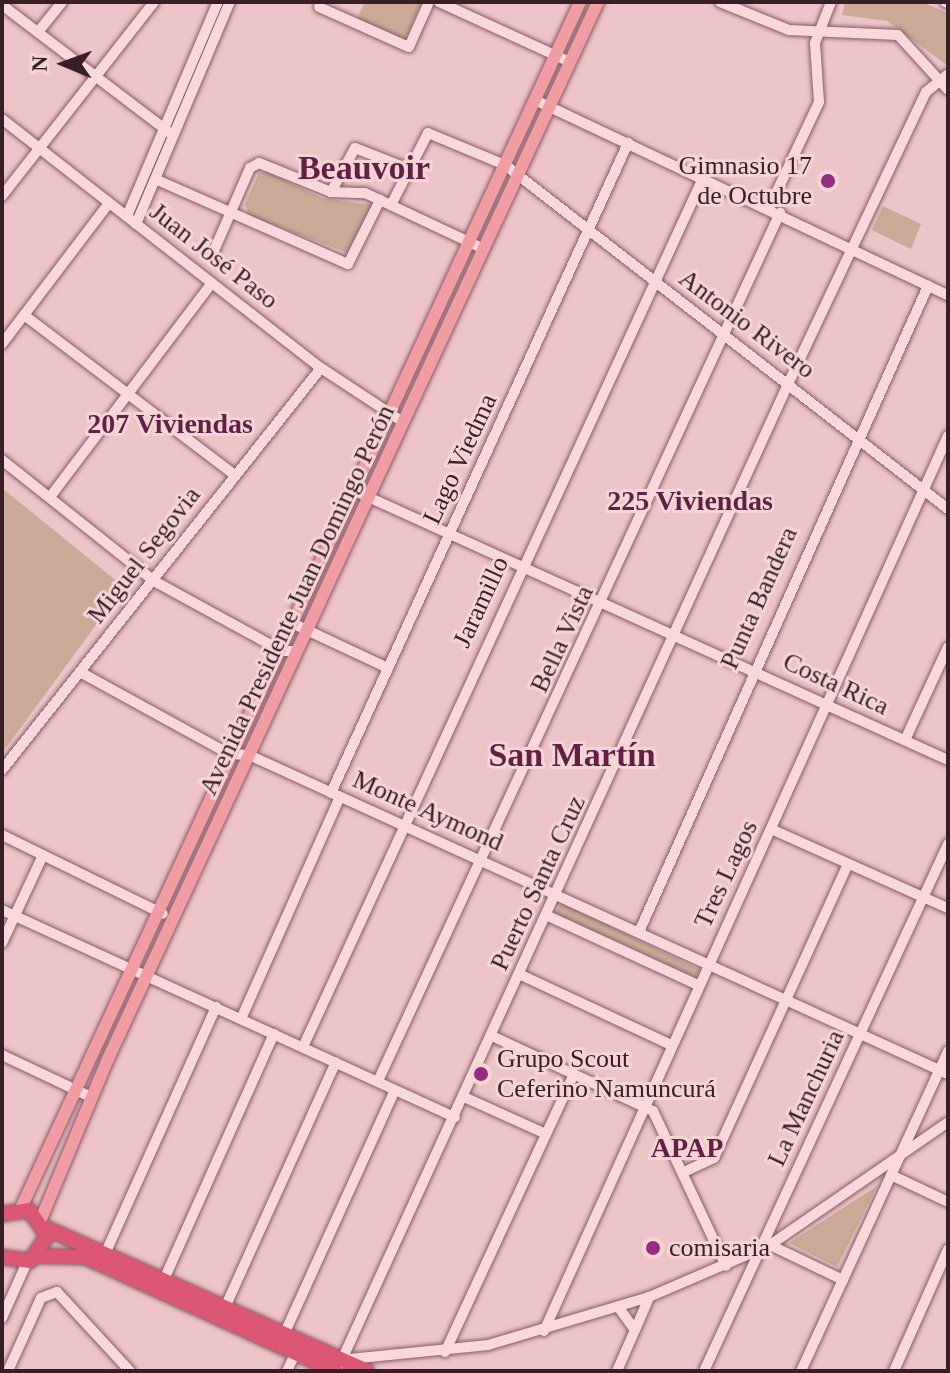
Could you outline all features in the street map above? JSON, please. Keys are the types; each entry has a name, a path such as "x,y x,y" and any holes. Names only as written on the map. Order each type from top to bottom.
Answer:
{"highway":[{"path":"9,1209 105,1254 161,1286"},
{"path":"32,1259 44,1224"},
{"path":"2,1257 85,1257 161,1286 338,1367"},
{"path":"282,1340 295,1354 314,1362 367,1371"}],"main road":[{"name":"Avenida Presidente Juan Domingo Perón","path":"300,627 355,491 580,2"},
{"name":"Avenida Presidente Juan Domingo Perón","path":"44,1224 86,1094 288,651 369,496 598,2"},
{"name":"Avenida Presidente Juan Domingo Perón","path":"142,974 163,914 243,755"},
{"name":"Avenida Presidente Juan Domingo Perón","path":"9,1209 86,1094"}],"street":[{"path":"38,32 62,2"},
{"path":"2,196 154,2"},
{"path":"132,220 218,2"},
{"path":"132,220 155,179 169,132 230,2"},
{"path":"319,7 409,47 429,2"},
{"path":"439,2 570,62"},
{"path":"720,2 778,27 817,34 898,35 944,75 948,90"},
{"name":"Bella Vista","path":"378,1081 724,338 819,102 817,34 831,2"},
{"path":"2,5 169,132"},
{"name":"Puerto Santa Cruz","path":"338,1367 521,975 788,384 926,92 944,75"},
{"path":"535,100 774,210 948,295"},
{"name":"Juan José Paso","path":"2,119 321,368 403,422"},
{"path":"391,205 428,133 505,165"},
{"name":"Lago Viedma","path":"241,1019 388,668 628,143"},
{"path":"331,192 355,148 409,169"},
{"path":"213,253 250,168 265,164 331,192 380,200 484,249"},
{"name":"Antonio Rivero","path":"505,165 517,178 948,509"},
{"name":"Jaramillo","path":"303,1047 523,563 703,178"},
{"path":"155,179 348,264 380,200"},
{"path":"2,344 109,203"},
{"path":"50,497 212,283"},
{"name":"Punta Bandera","path":"639,932 752,668 856,436 928,286"},
{"path":"24,315 235,475"},
{"name":"Miguel Segovia","path":"2,770 321,368"},
{"name":"Tres Lagos","path":"544,1331 948,436"},
{"path":"2,460 154,581 288,651"},
{"name":"Costa Rica","path":"355,491 523,563 948,760"},
{"path":"300,627 388,668"},
{"path":"905,740 948,647"},
{"name":"Monte Aymond","path":"80,672 243,755 558,893 786,1002 944,1072"},
{"path":"771,829 948,908"},
{"path":"2,835 163,914"},
{"name":"La Manchuria","path":"704,1371 765,1247 948,844"},
{"path":"2,943 43,855"},
{"path":"684,1172 714,1158 848,864"},
{"path":"2,910 455,1117"},
{"path":"548,916 698,985"},
{"path":"521,975 671,1045"},
{"path":"105,1254 216,1007"},
{"path":"161,1286 274,1034"},
{"path":"492,1036 644,1106 657,1116 726,1266"},
{"path":"801,1371 898,1160 944,1072 948,1051"},
{"path":"2,1055 86,1094"},
{"path":"222,1314 336,1062"},
{"path":"445,1352 574,1074"},
{"path":"282,1340 395,1090"},
{"path":"464,1097 546,1134"},
{"path":"338,1367 445,1352 544,1331 649,1297 765,1247 898,1160 948,1122"},
{"path":"891,1175 948,1202"},
{"path":"765,1247 843,1280"},
{"path":"894,1371 948,1249"},
{"path":"2,1318 32,1259"},
{"path":"8,1371 41,1298 57,1292 130,1371"},
{"path":"617,1371 649,1297"},
{"path":"618,1307 635,1330"},
{"path":"287,1371 295,1354"}],"shaded area":[{"path":"365,2 422,2 405,41 357,19"},
{"path":"845,2 922,2 948,13 948,66 887,21 842,15"},
{"path":"267,172 322,198 372,205 351,254 249,216 245,204 259,173"},
{"path":"883,206 921,224 911,249 872,230"},
{"path":"2,488 124,587 2,753"},
{"path":"562,903 700,970 695,977 555,913"},
{"path":"877,1186 837,1267 789,1243"}],"place":[{"name":"Gimnasio 17 de Octubre","path":"828,181"},
{"name":"Grupo Scout Ceferino Namuncurá","path":"481,1074"},
{"name":"comisaria","path":"653,1248"}],"district":[{"name":"Beauvoir","path":"364,168"},
{"name":"207 Viviendas","path":"170,424"},
{"name":"225 Viviendas","path":"690,501"},
{"name":"San Martín","path":"572,755"},
{"name":"APAP","path":"687,1148"}]}
